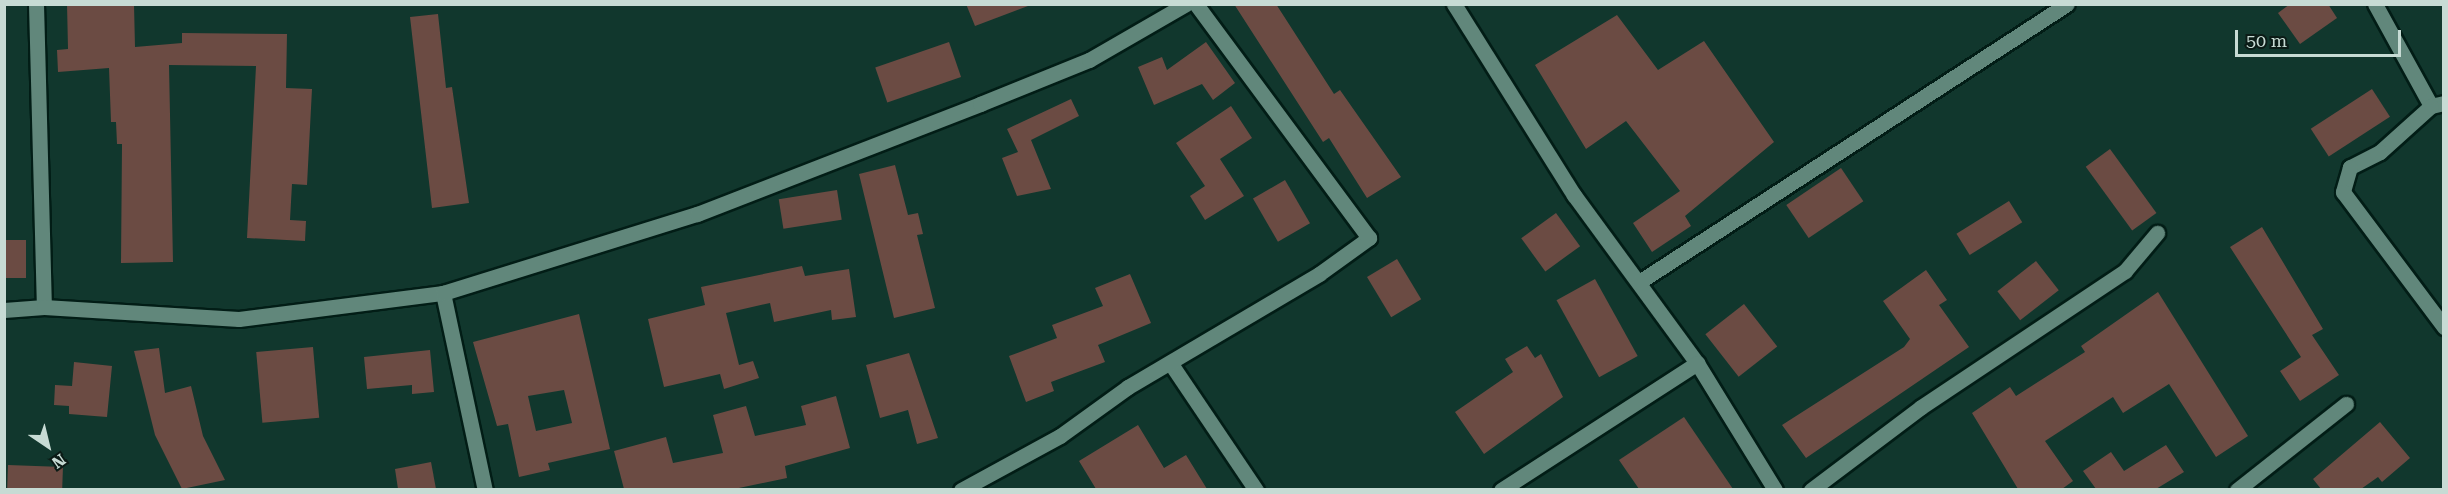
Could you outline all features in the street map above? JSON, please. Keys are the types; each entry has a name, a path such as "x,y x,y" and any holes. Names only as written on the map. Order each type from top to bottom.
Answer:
{"street":[{"path":"36,4 44,307"},
{"path":"4,310 44,307 239,319 444,293 697,214 980,104 1089,60 1186,4"},
{"path":"961,489 1060,436 1128,387 1171,364 1369,238 1196,4"},
{"path":"1454,4 1574,195 1697,363 1774,489"},
{"path":"1639,282 2067,4"},
{"path":"2375,4 2437,104 2380,152 2350,167 2343,192 2444,327"},
{"path":"1811,489 1921,407 2125,271 2157,233"},
{"path":"444,293 485,489"},
{"path":"1501,489 1697,363"},
{"path":"1171,364 1256,489"},
{"path":"2237,489 2346,404"}],"building":[{"path":"67,4 134,4 135,47 182,43 182,33 287,34 286,88 312,89 307,185 292,184 290,220 306,221 305,241 247,238 256,66 169,65 173,262 121,263 122,144 117,144 116,122 111,122 109,68 58,72 57,50 68,49"},
{"path":"966,4 1028,4 1028,6 975,26"},
{"path":"1234,4 1276,4 1334,94 1340,90 1401,177 1367,198 1329,138 1323,142"},
{"path":"2290,4 2328,4 2337,18 2300,44 2278,13"},
{"path":"438,14 446,88 452,87 469,203 432,208 410,17"},
{"path":"1617,15 1658,70 1704,41 1774,142 1685,216 1691,226 1652,252 1633,223 1680,191 1626,121 1586,149 1535,65"},
{"path":"949,42 961,77 887,102 875,67"},
{"path":"1206,42 1235,83 1213,100 1202,84 1154,105 1138,67 1162,57 1167,70"},
{"path":"2372,89 2390,117 2329,156 2311,129"},
{"path":"1071,99 1079,116 1031,140 1051,189 1017,196 1002,158 1018,152 1007,129"},
{"path":"1231,106 1252,138 1220,159 1244,196 1205,220 1190,196 1205,186 1176,143"},
{"path":"2110,149 2156,213 2132,231 2086,167"},
{"path":"895,165 908,215 918,213 923,234 917,235 935,308 894,318 859,174"},
{"path":"1841,168 1863,201 1809,238 1786,205"},
{"path":"1285,180 1310,223 1278,242 1253,198"},
{"path":"837,190 842,220 783,229 779,199"},
{"path":"2009,201 2022,222 1970,255 1956,234"},
{"path":"1556,213 1580,246 1545,271 1521,238"},
{"path":"2262,227 2323,329 2312,335 2339,375 2300,401 2280,371 2301,357 2230,247"},
{"path":"4,240 26,240 26,278 4,278"},
{"path":"1397,259 1421,299 1391,317 1367,277"},
{"path":"2036,261 2059,290 2020,320 1997,291"},
{"path":"802,266 805,276 849,269 856,317 832,320 831,310 774,322 770,303 726,313 739,365 753,361 759,378 724,389 720,374 664,387 648,319 705,305 701,287"},
{"path":"1926,270 1947,300 1939,305 1969,347 1806,458 1782,425 1904,347 1910,339 1883,301"},
{"path":"1130,274 1151,323 1098,345 1105,362 1051,382 1054,391 1026,402 1009,356 1057,338 1052,325 1103,306 1095,288"},
{"path":"1595,279 1638,356 1599,377 1557,300"},
{"path":"2158,292 2248,436 2216,457 2169,384 2123,413 2113,397 2045,441 2073,481 2062,489 2018,489 1972,413 2010,387 2016,396 2085,352 2081,346"},
{"path":"1744,304 1777,347 1739,377 1705,334"},
{"path":"579,314 610,449 548,463 550,470 519,477 508,424 497,426 473,342","holes":["564,390 572,423 536,431 528,396"]},
{"path":"1527,346 1535,358 1541,354 1563,397 1484,454 1455,412 1513,372 1505,359"},
{"path":"313,347 319,418 262,423 256,352"},
{"path":"159,348 165,393 191,386 203,436 225,480 182,489 155,435 134,351"},
{"path":"430,350 434,392 412,394 412,385 367,389 364,357"},
{"path":"909,353 938,438 917,444 908,410 880,418 866,365"},
{"path":"74,362 112,366 107,417 69,414 69,406 54,405 55,385 72,386"},
{"path":"836,396 850,448 785,466 787,478 734,489 624,489 614,451 666,437 673,463 723,453 713,415 746,406 755,436 806,425 801,406"},
{"path":"1684,417 1733,489 1639,489 1619,460"},
{"path":"2380,422 2410,458 2382,482 2378,477 2361,489 2321,489 2313,479"},
{"path":"1138,425 1164,468 1186,455 1207,489 1096,489 1079,461"},
{"path":"2166,445 2184,472 2156,489 2096,489 2083,471 2111,452 2124,471"},
{"path":"431,462 436,489 398,489 395,469"},
{"path":"8,465 63,467 62,490 7,489"}]}
